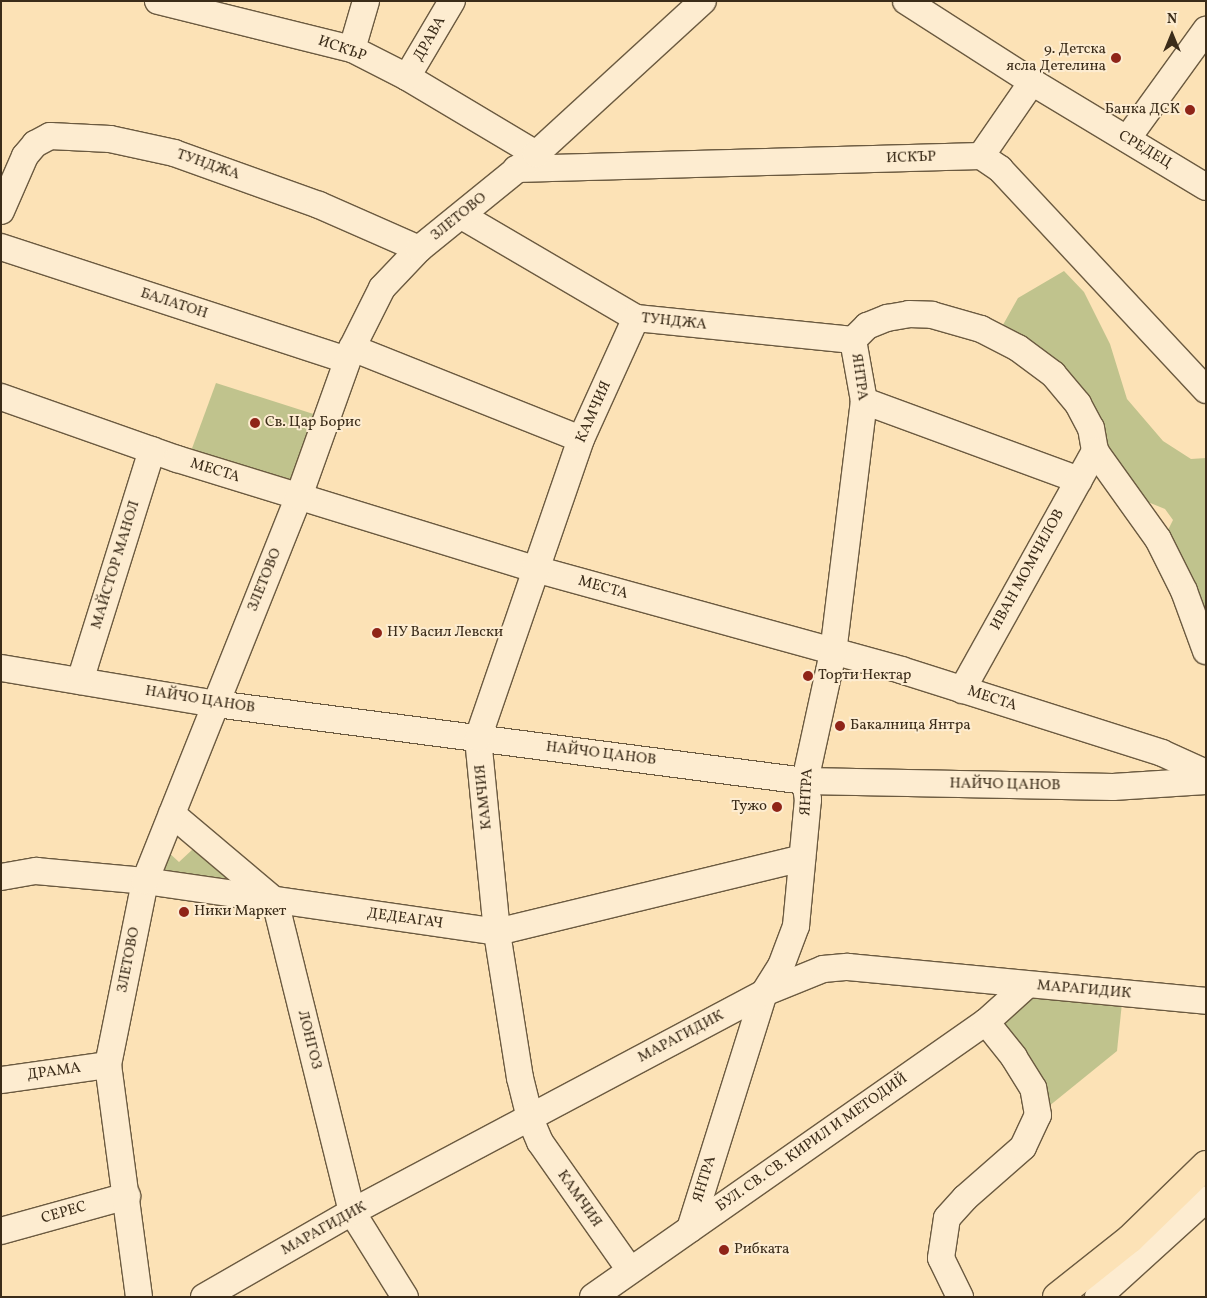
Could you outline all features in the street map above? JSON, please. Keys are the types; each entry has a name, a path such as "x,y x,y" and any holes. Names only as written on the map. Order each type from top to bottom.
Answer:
{"main road":[{"path":"1057,1297 1130,1239 1206,1165"}],"street":[{"name":"ИСКЪР","path":"158,1 204,7 352,49 408,77 536,154"},
{"path":"352,49 366,1"},
{"name":"ДРАВА","path":"408,77 452,1"},
{"name":"ЗЛЕТОВО","path":"139,1297 108,1065 145,881 299,496 349,354 382,288 419,249 536,154 703,1"},
{"name":"СРЕДЕЦ","path":"906,1 1032,82 1206,187"},
{"path":"1127,139 1206,30"},
{"path":"1032,82 981,156 1000,169 1206,390"},
{"name":"ТУНДЖА","path":"1,211 7,183 35,144 50,136 110,139 174,153 310,201 419,249"},
{"name":"ИСКЪР","path":"516,170 981,156"},
{"name":"ТУНДЖА","path":"462,216 636,318 853,340"},
{"name":"БАЛАТОН","path":"1,247 349,354 581,440"},
{"path":"853,340 867,326 909,314 932,315 981,329 1018,348 1053,374 1078,404 1091,428 1095,451 1158,539 1184,591 1206,651"},
{"name":"КАМЧИЯ","path":"630,1270 540,1142 530,1118 520,1078 497,932 478,738 581,440 636,318"},
{"name":"ЯНТРА","path":"690,1229 764,992 781,966 796,926 808,800 805,781 833,653 864,401 853,340"},
{"name":"МЕСТА","path":"1,397 152,450 535,569 833,653 901,670 1162,753 1206,773"},
{"path":"864,401 1079,480"},
{"name":"МАЙСТОР МАНОЛ","path":"80,681 152,450"},
{"name":"ИВАН МОМЧИЛОВ","path":"962,690 1095,451"},
{"name":"НАЙЧО ЦАНОВ","path":"1,668 216,704 805,781 1113,787 1206,781"},
{"path":"172,814 275,901"},
{"name":"ДЕДЕАГАЧ","path":"1,877 36,871 145,881 497,932 802,858"},
{"name":"ЛОНГОЗ","path":"275,901 352,1212 405,1297"},
{"name":"МАРАГИДИК","path":"204,1297 352,1212 764,992 823,969 848,967 1206,1002"},
{"name":"БУЛ. СВ. СВ. КИРИЛ И МЕТОДИЙ","path":"593,1297 986,1022 1027,985"},
{"path":"960,1297 941,1258 947,1218 965,1198 1023,1147 1038,1115 1033,1088 1014,1057 986,1022"},
{"name":"ДРАМА","path":"1,1080 108,1065"},
{"name":"СЕРЕС","path":"1,1231 127,1196"},
{"path":"1098,1297 1206,1199"}],"green space":[{"path":"1064,271 1084,292 1110,344 1127,399 1163,441 1191,459 1206,458 1206,621 1165,536 1173,520 1165,509 1143,500 1103,444 999,332 1018,298"},
{"path":"216,383 326,418 299,496 187,462"},
{"path":"193,849 238,886 157,879 167,851 179,862"},
{"path":"1027,985 1123,993 1117,1051 1038,1115 986,1022"}],"place":[{"name":"9. Детска ясла Детелина","path":"1116,58"},
{"name":"Банка ДСК","path":"1190,110"},
{"name":"Св. Цар Борис","path":"255,423"},
{"name":"НУ Васил Левски","path":"377,633"},
{"name":"Торти Нектар","path":"808,676"},
{"name":"Бакалница Янтра","path":"840,726"},
{"name":"Тужо","path":"777,807"},
{"name":"Ники Маркет","path":"184,912"},
{"name":"Рибката","path":"724,1250"}]}
